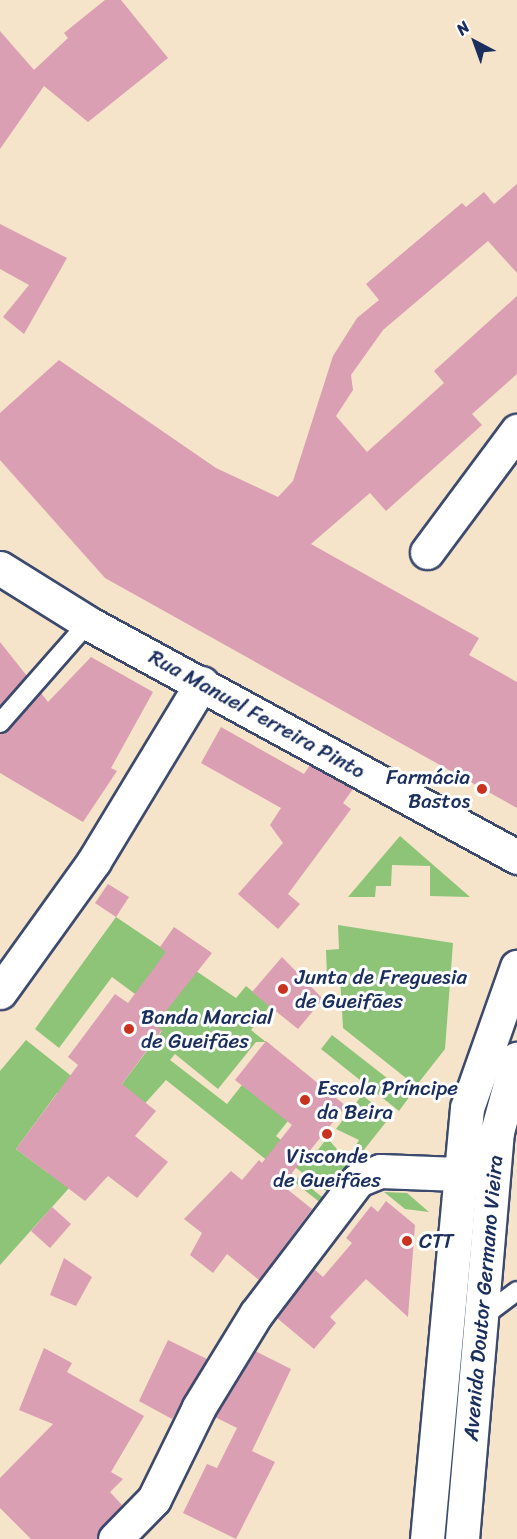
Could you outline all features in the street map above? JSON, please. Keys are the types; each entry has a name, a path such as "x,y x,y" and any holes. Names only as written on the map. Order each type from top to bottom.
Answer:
{"street":[{"path":"427,552 517,431"},
{"name":"Rua Manuel Ferreira Pinto","path":"0,568 88,623 202,683 517,857"},
{"path":"0,992 94,861 202,683"},
{"name":"Avenida Doutor Germano Vieira","path":"427,1539 458,1174 476,1072 517,967"},
{"name":"Avenida Doutor Germano Vieira","path":"462,1539 492,1178 516,1070"},
{"path":"115,1539 154,1499 199,1407 256,1314 358,1180 380,1171 458,1174 492,1178"},
{"path":"447,1315 481,1318"}],"lane":[{"path":"0,723 88,623"},
{"path":"481,1318 517,1290"}],"green space":[{"path":"400,836 470,897 430,896 430,866 392,865 391,886 376,886 375,897 348,897"},
{"path":"116,917 236,998 246,986 270,1006 251,1030 266,1042 256,1042 218,1089 175,1054 170,1060 227,1104 242,1085 292,1116 276,1136 291,1148 284,1167 326,1200 322,1204 166,1080 0,1265 0,1071 26,1040 99,1098 87,1114 57,1093 16,1149 48,1173 70,1153 162,1031 155,1025 183,987 135,994 112,977 59,1048 35,1029"},
{"path":"338,925 453,943 445,1049 416,1086 343,1028 340,977 327,977 326,950 339,949"},
{"path":"332,1035 410,1096 399,1111 321,1049"},
{"path":"362,1095 390,1117 363,1151 356,1145 359,1140 336,1129"},
{"path":"327,1138 345,1158 356,1161 330,1194 291,1164 301,1151 312,1158"},
{"path":"384,1192 407,1193 429,1212 405,1209"}],"building":[{"path":"105,0 121,0 168,58 88,122 44,86 0,149 0,31 34,70 68,38 64,33"},
{"path":"517,184 517,273 488,241 383,330 351,375 353,390 336,416 367,452 444,383 434,371 517,296 517,374 472,414 482,425 386,511 370,493 311,544 479,638 469,655 517,682 517,808 105,578 0,460 0,413 59,360 216,468 278,497 293,481 333,356 357,318 379,300 366,284 462,203 466,207 484,192 494,204"},
{"path":"0,224 67,258 24,334 3,317 29,285 0,269"},
{"path":"0,642 27,676 0,706"},
{"path":"91,657 153,692 111,768 117,771 83,822 0,773 0,734 41,693 48,702"},
{"path":"221,727 304,774 310,765 353,789 343,803 351,809 288,894 300,904 278,929 238,894 283,843 270,825 281,808 201,763"},
{"path":"108,884 129,897 116,917 95,903"},
{"path":"174,927 212,953 155,1025 162,1030 122,1084 156,1111 135,1136 168,1162 137,1198 108,1176 85,1201 16,1149 78,1065 68,1057 115,994 128,1003 166,952 160,947"},
{"name":"Junta de Freguesia de Gueifães","path":"282,957 323,999 298,1029 252,992"},
{"path":"266,1041 346,1106 282,1185 312,1209 259,1280 227,1254 213,1273 190,1255 202,1233 184,1219 231,1171 242,1180 259,1160 262,1163 292,1125 235,1080"},
{"path":"386,1201 415,1225 408,1317 366,1279 330,1317 336,1323 314,1349 277,1318 314,1269 323,1277 352,1243 346,1238 371,1206 378,1212"},
{"path":"52,1207 71,1224 50,1248 31,1231"},
{"path":"64,1258 92,1277 76,1306 50,1295"},
{"path":"168,1340 207,1359 172,1419 139,1401"},
{"path":"44,1348 72,1363 67,1372 144,1416 111,1472 123,1479 110,1492 122,1505 97,1539 31,1539 0,1508 0,1478 53,1424 19,1410"},
{"path":"255,1351 291,1369 252,1451 275,1462 236,1539 183,1513 207,1464 217,1468 237,1428 215,1417"}],"place":[{"name":"Farmácia Bastos","path":"482,789"},
{"name":"Junta de Freguesia de Gueifães","path":"283,989"},
{"name":"Banda Marcial de Gueifães","path":"129,1029"},
{"name":"Escola Príncipe da Beira","path":"305,1100"},
{"name":"Visconde de Gueifães","path":"327,1134"},
{"name":"CTT","path":"407,1241"}]}
